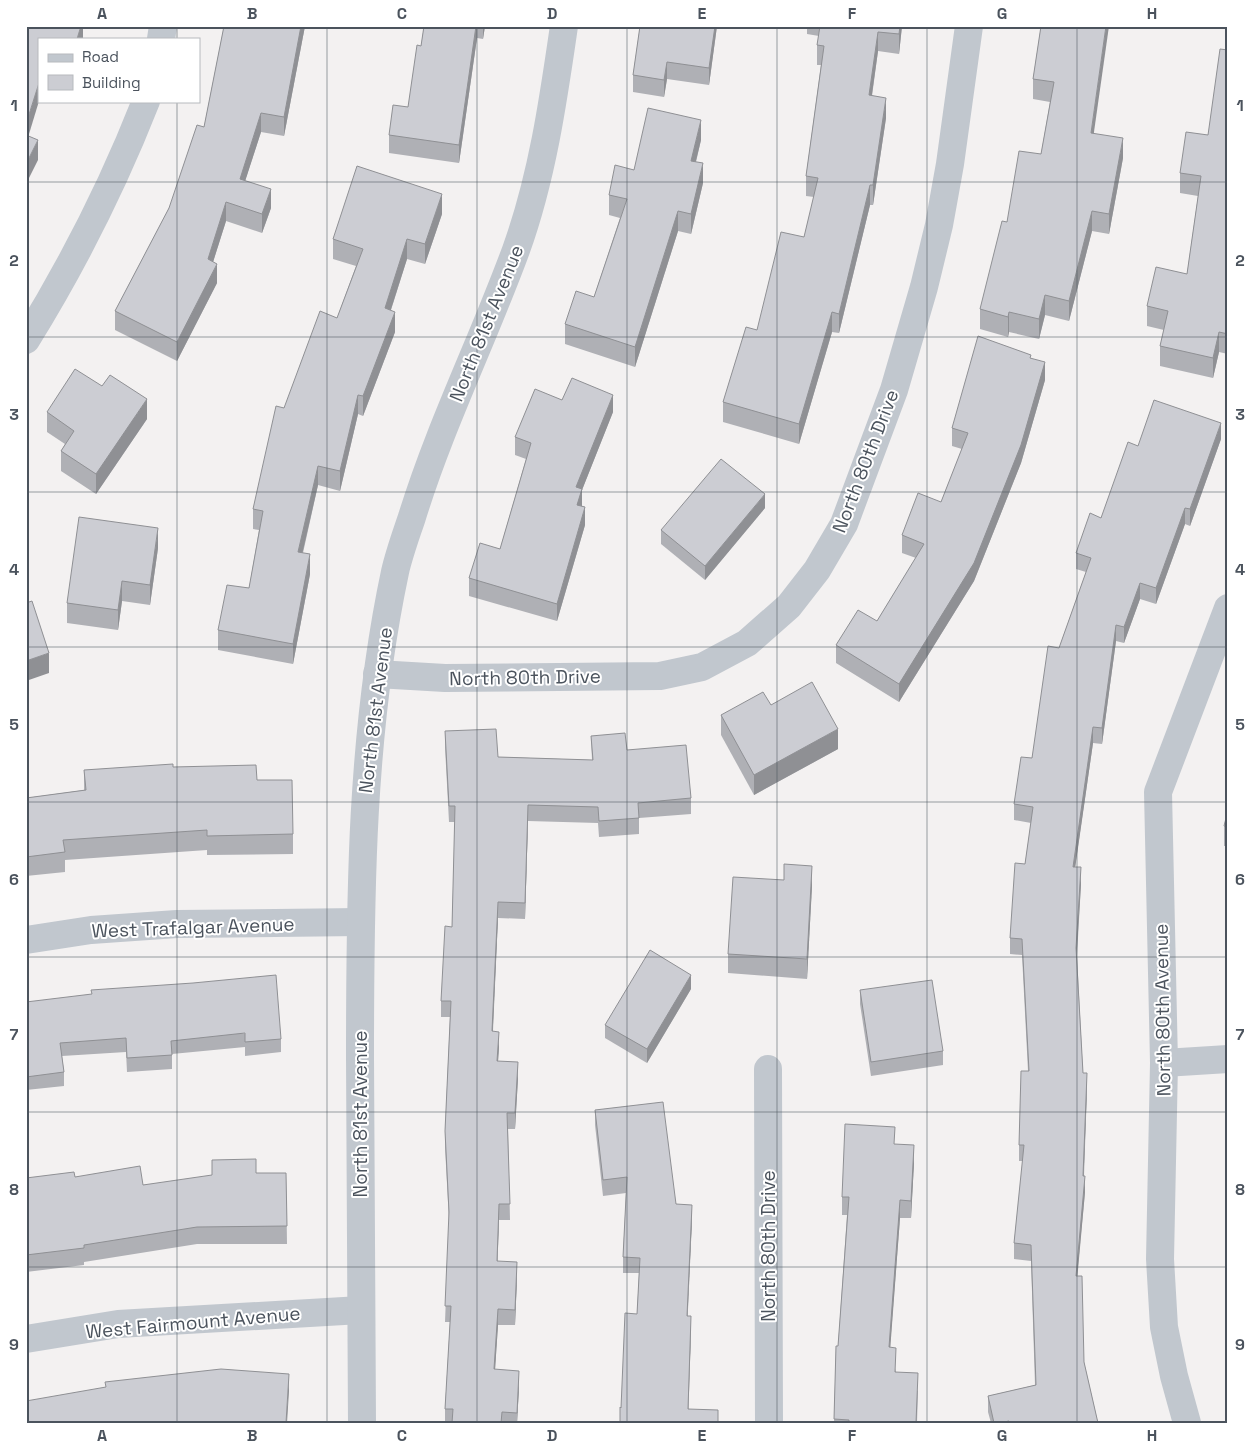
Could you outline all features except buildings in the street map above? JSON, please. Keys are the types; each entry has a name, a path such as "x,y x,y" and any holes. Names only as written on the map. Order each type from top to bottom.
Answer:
{"street":[{"name":"North 81st Avenue","path":"362,1423 360,922 363,819 368,746 377,674 385,620 397,566 418,498 433,454 517,248 536,186 551,116 564,26"},
{"name":"North 80th Drive","path":"377,674 446,678 660,676 702,667 747,643 789,606 817,570 844,524 894,390 924,287 939,225 950,164 969,26"},
{"path":"26,340 61,284 102,204 146,102"},
{"name":"North 80th Avenue","path":"1187,1423 1174,1376 1164,1327 1160,1259 1164,1063 1158,792 1228,608"},
{"name":"West Trafalgar Avenue","path":"26,940 91,930 177,924 360,922"},
{"path":"1164,1063 1228,1059"},
{"name":"North 80th Drive","path":"768,1069 769,1423"},
{"name":"West Fairmount Avenue","path":"26,1339 118,1324 361,1310"}]}
